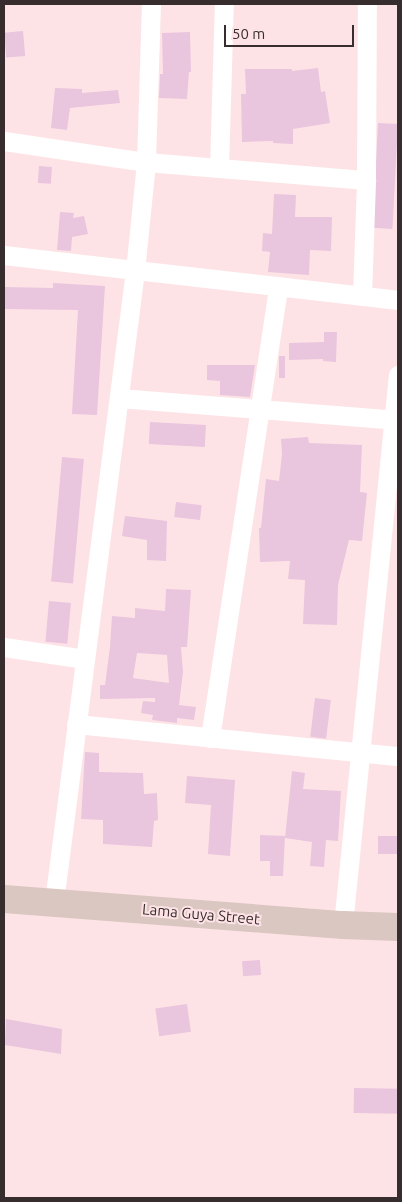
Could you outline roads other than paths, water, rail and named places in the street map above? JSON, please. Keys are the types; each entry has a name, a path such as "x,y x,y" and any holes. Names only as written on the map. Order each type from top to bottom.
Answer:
{"street":[{"path":"54,902 135,270 146,162 150,4"},
{"path":"219,168 224,4"},
{"path":"362,296 366,180 367,4"},
{"path":"4,141 146,162 366,180"},
{"path":"4,255 398,300"},
{"path":"210,738 278,286"},
{"path":"343,925 396,420 398,375"},
{"path":"119,398 396,420"},
{"path":"4,647 85,659"},
{"path":"76,724 398,756"},
{"name":"Lama Guya Street","path":"4,899 343,925 398,927"}]}
